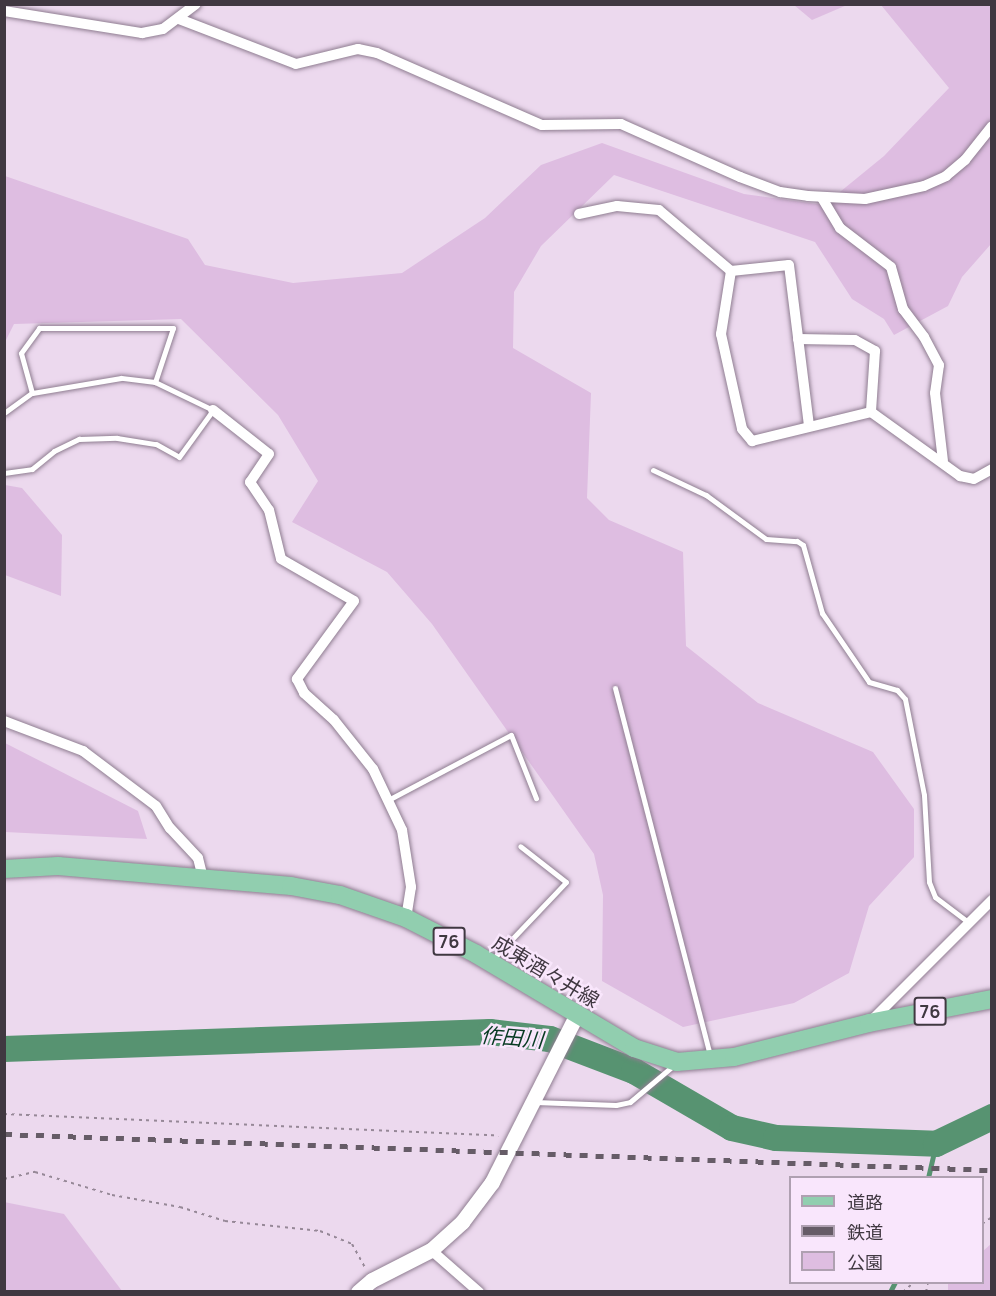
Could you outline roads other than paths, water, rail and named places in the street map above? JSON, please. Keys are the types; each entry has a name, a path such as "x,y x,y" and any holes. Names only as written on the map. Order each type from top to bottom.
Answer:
{"main road":[{"name":"成東酒々井線","path":"4,869 58,866 291,885 340,895 406,918 490,963 576,1016 634,1048 676,1062 711,1061 870,1023 992,999"}],"street":[{"path":"4,11 142,33 179,19 196,4"},
{"path":"179,19 296,64 358,49 377,52 542,126 621,124 760,184 822,198 885,198 924,186 946,176 965,160 992,126"},
{"path":"822,198 840,228 891,267 903,309 924,337 939,366 935,393 943,461"},
{"path":"579,214 616,206 659,210 731,271 789,265 809,425"},
{"path":"731,271 721,334 742,429 752,441 809,425 871,412 943,461 960,476 974,478 992,470"},
{"path":"798,339 855,340 875,351 871,412"},
{"path":"213,410 269,454 250,482 268,510 281,559 354,601 297,679 304,693 334,720 373,770 402,830 411,887 406,918"},
{"path":"4,721 83,751 156,806 170,828 198,858 203,878"},
{"path":"870,1023 992,900"},
{"path":"358,1292 372,1280 431,1250 462,1222 492,1182 576,1016"},
{"path":"431,1250 479,1292"}],"lane":[{"path":"32,393 21,353 39,328 174,328 155,382"},
{"path":"4,412 32,393 121,378 155,382 213,410 179,457 156,444 117,438 79,440 54,451 32,469 4,473"},
{"path":"653,470 706,495 766,538 797,541 803,545 822,614 869,682 897,690 905,699 924,795 929,882 935,897 968,922"},
{"path":"615,688 711,1061"},
{"path":"388,800 511,735 536,798"},
{"path":"490,963 566,882 520,846"},
{"path":"534,1101 563,1106 630,1102 676,1062"}],"waterway":[{"name":"作田川","path":"4,1049 490,1032 550,1039 634,1071 732,1128 776,1138 936,1144 992,1117"},
{"path":"928,1176 936,1144"},
{"path":"890,1292 894,1284"}],"railway":[{"path":"4,1134 992,1170"}]}
